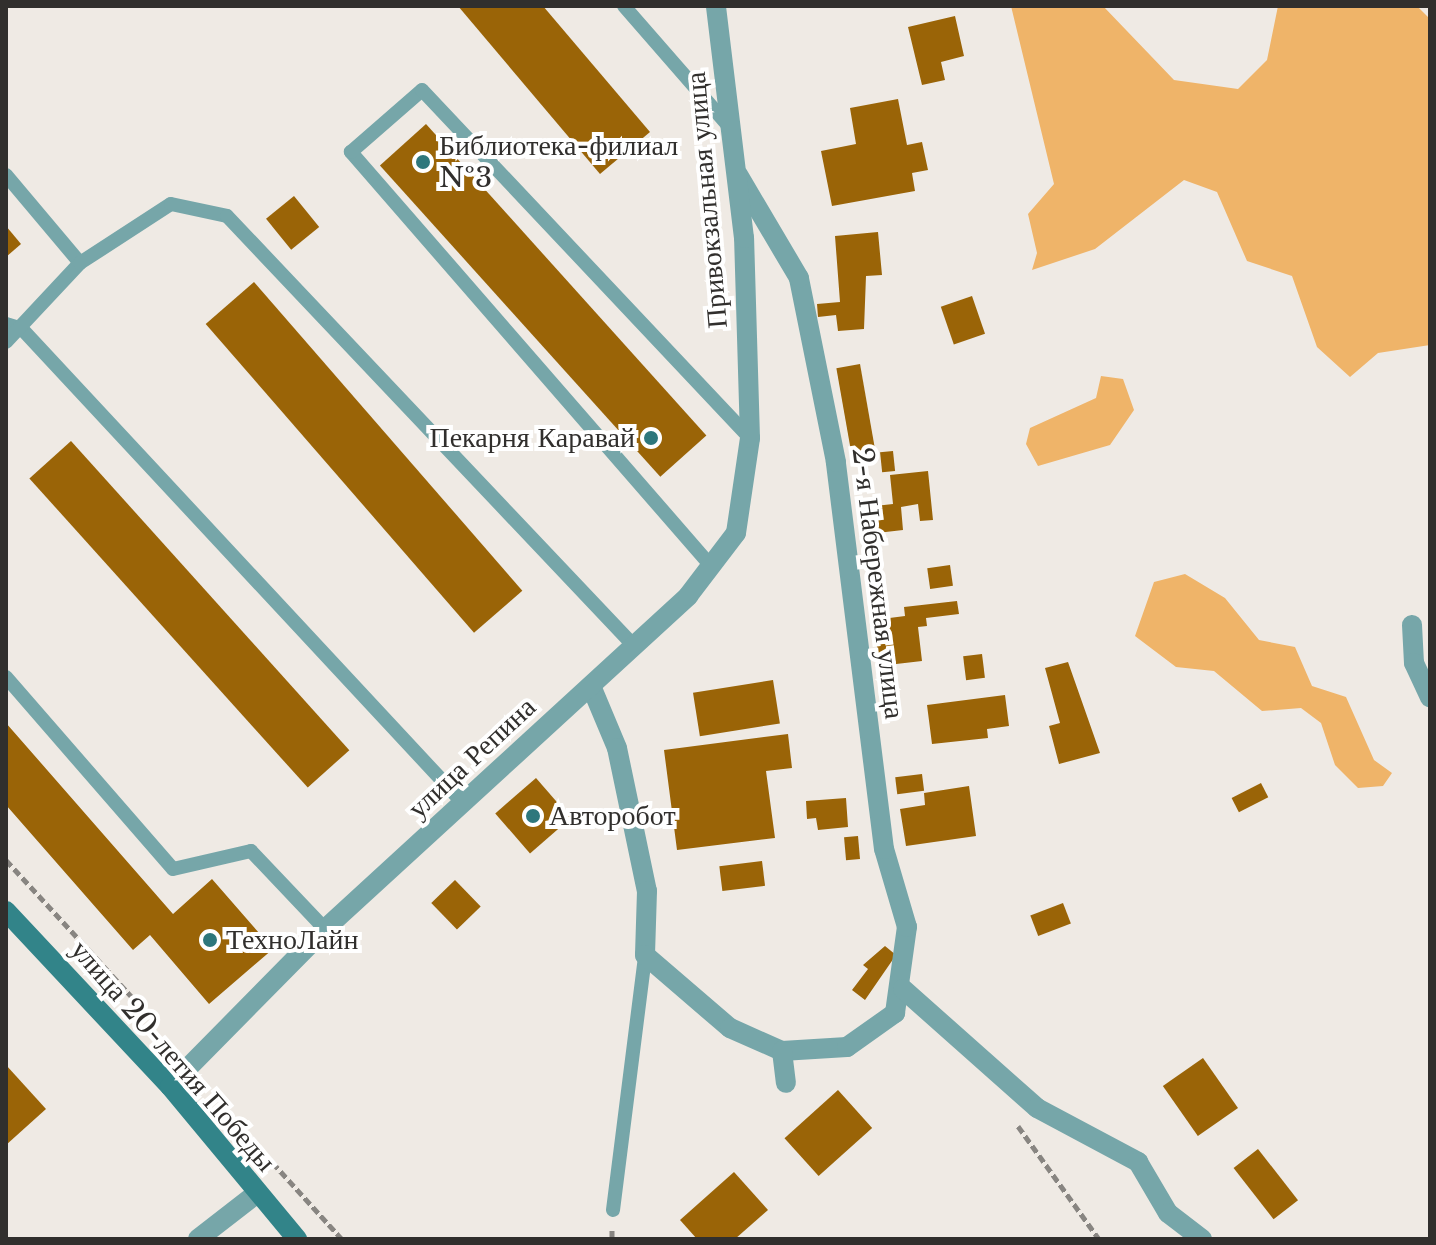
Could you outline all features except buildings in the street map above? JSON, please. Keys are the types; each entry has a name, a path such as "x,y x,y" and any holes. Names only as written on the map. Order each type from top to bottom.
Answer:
{"main road":[{"name":"улица 20-летия Победы","path":"6,911 170,1086 256,1194 297,1239"}],"street":[{"name":"Привокзальная улица","path":"716,6 738,175 750,438"},
{"name":"2-я Набережная улица","path":"738,175 799,278 836,462 884,849 907,927 903,989 895,1013 847,1047 782,1051"},
{"name":"улица Репина","path":"170,1086 325,929 634,646 711,566 736,533 750,438"},
{"path":"1412,625 1414,663 1430,697"},
{"path":"591,686 617,748 647,891 645,955 730,1028 782,1051 786,1083"},
{"path":"903,989 1037,1108 1138,1162 1168,1213 1202,1239"},
{"path":"198,1239 256,1194"}],"lane":[{"path":"624,6 732,131"},
{"path":"711,566 351,152 422,90 750,438"},
{"path":"6,175 80,263"},
{"path":"6,342 22,329 80,263 171,204 227,216 634,646"},
{"path":"6,324 22,329 464,804"},
{"path":"6,677 173,869 251,851 325,929"},
{"path":"613,1210 645,955"}],"path":[{"path":"6,860 145,1011 164,1049 187,1069"},
{"path":"218,1103 342,1239"},
{"path":"1014,1122 1099,1239"}],"shaded area":[{"path":"1011,6 1103,6 1174,80 1238,89 1267,60 1278,6 1418,7 1430,19 1430,345 1378,353 1350,377 1317,347 1292,276 1247,261 1217,192 1184,180 1095,249 1032,270 1037,253 1028,214 1054,184"},
{"path":"1101,376 1123,379 1134,410 1110,445 1038,466 1026,444 1030,428 1096,398"},
{"path":"1185,574 1225,598 1259,640 1295,647 1312,686 1346,697 1374,760 1392,773 1383,786 1358,788 1335,765 1321,723 1301,708 1262,711 1214,671 1176,667 1135,636 1154,582"}],"place":[{"name":"Библиотека-филиал №3","path":"423,162"},
{"name":"Пекарня Каравай","path":"651,438"},
{"name":"Авторобот","path":"533,816"},
{"name":"ТехноЛайн","path":"210,940"}]}
